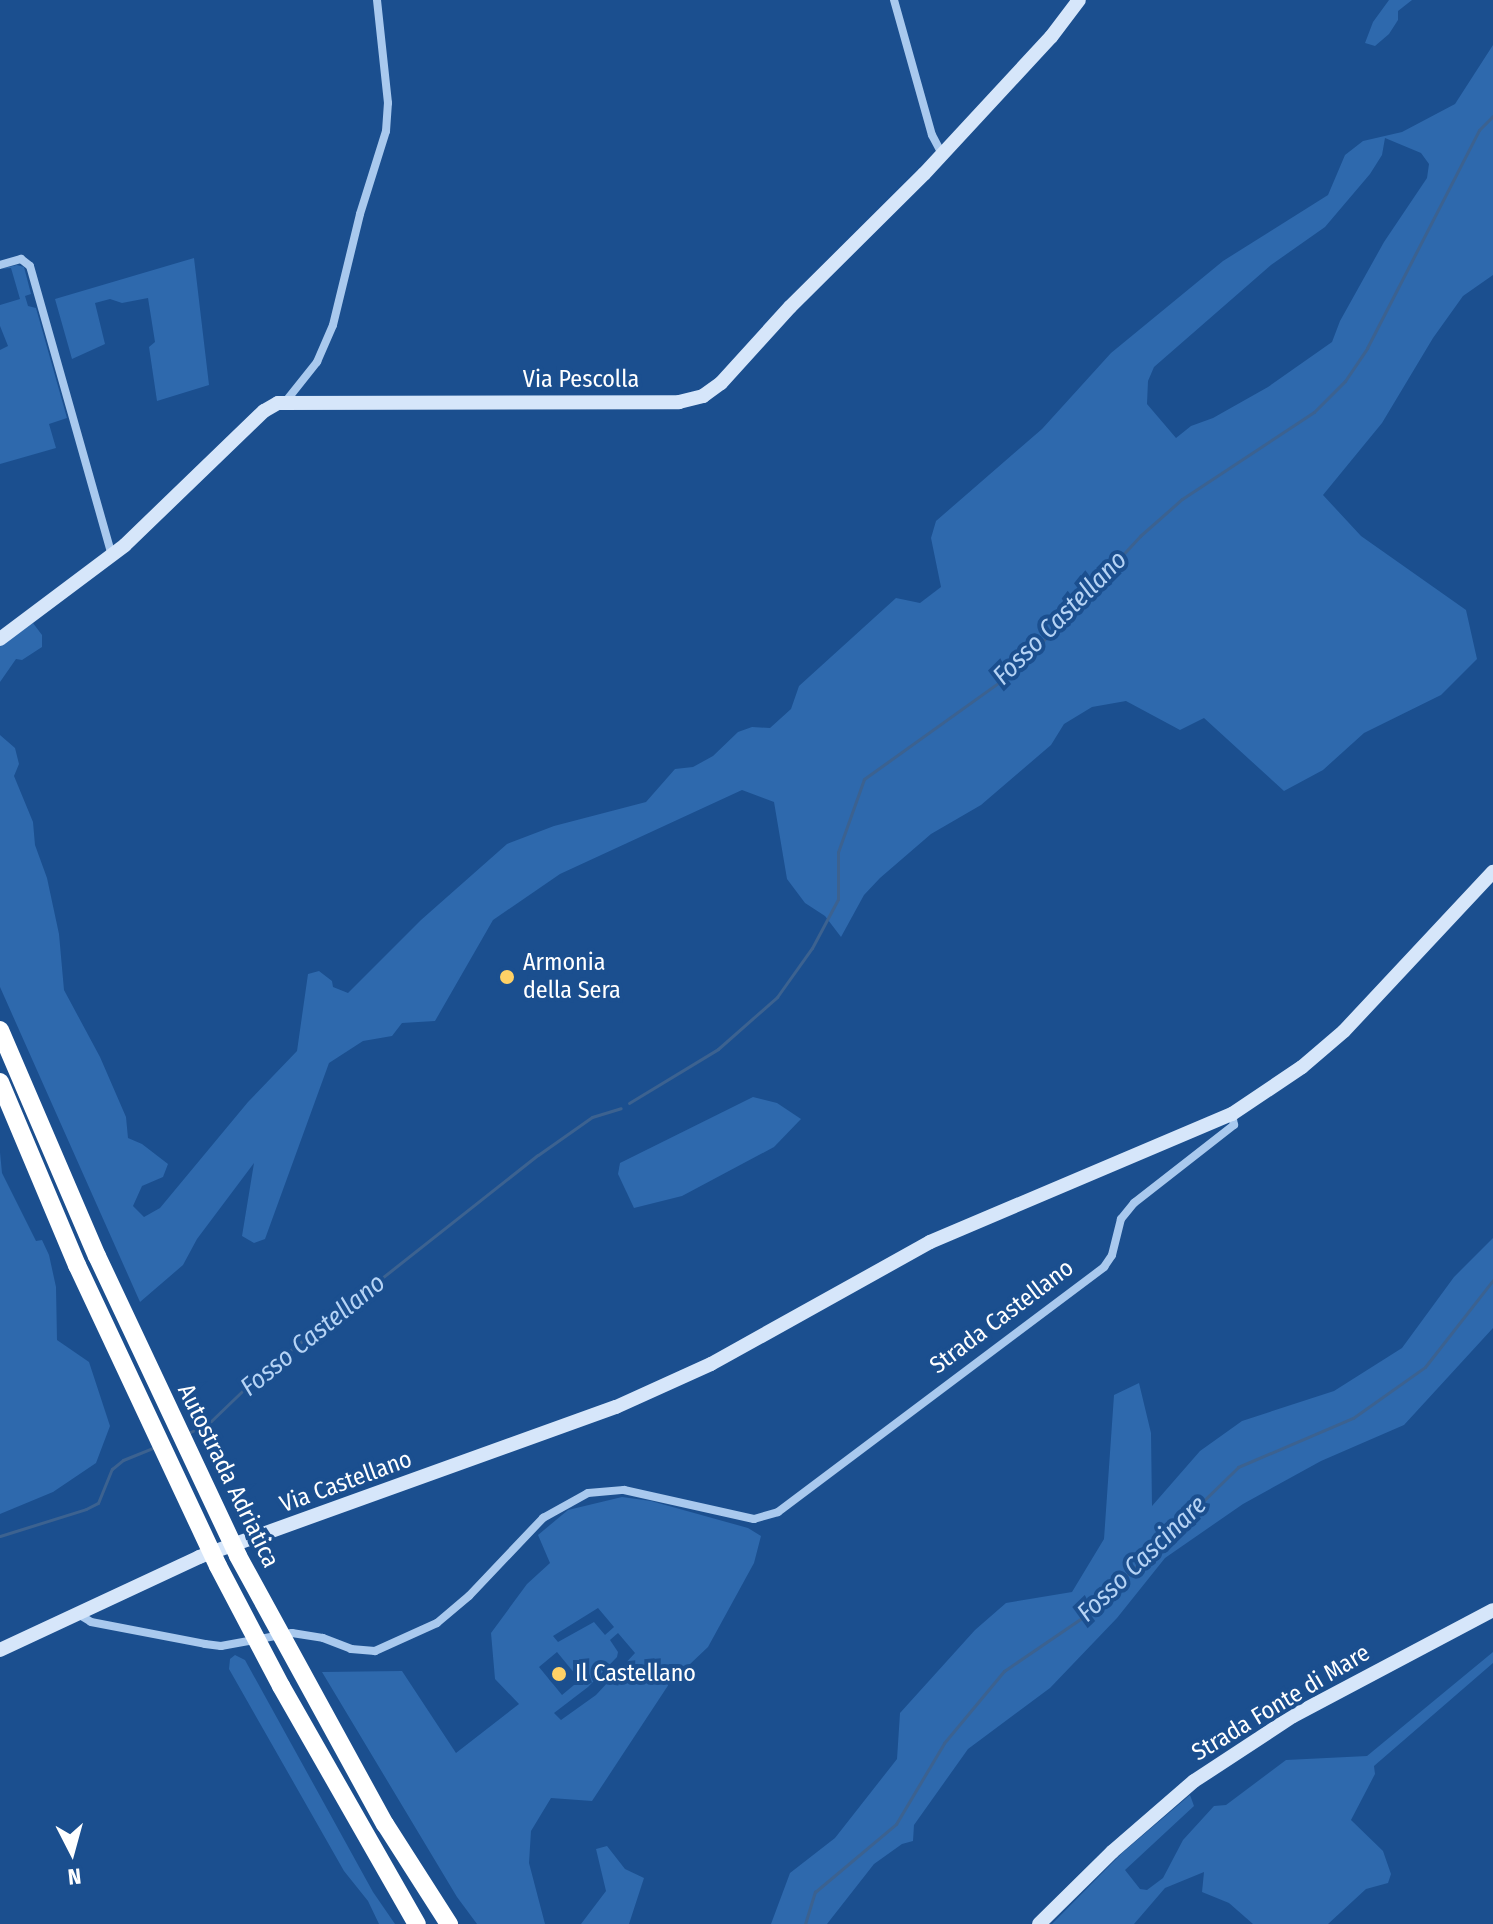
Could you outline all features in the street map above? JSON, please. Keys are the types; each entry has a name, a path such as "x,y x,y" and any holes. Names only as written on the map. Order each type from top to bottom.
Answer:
{"highway":[{"name":"Autostrada Adriatica","path":"0,1030 97,1256 238,1556 385,1824 449,1924"},
{"name":"Autostrada Adriatica","path":"0,1082 77,1265 218,1566 288,1699 417,1924"}],"street":[{"path":"0,639 112,555 264,411 286,401 317,362 333,325 360,214 386,131 388,103 377,0"},
{"path":"894,0 932,135 942,154"},
{"name":"Via Pescolla","path":"286,401 679,402 703,396 721,383 790,307 942,154 1051,37 1079,0"},
{"path":"0,265 21,259 30,266 112,555"},
{"name":"Strada Castellano","path":"711,1364 930,1242 1232,1114 1302,1067 1344,1031 1493,872"},
{"name":"Strada Castellano","path":"80,1615 91,1622 221,1646 292,1633 323,1638 351,1649 375,1651 437,1623 469,1596 543,1518 588,1493 624,1490 754,1519 778,1512 1087,1282 1112,1255 1121,1219 1134,1203 1234,1125 1232,1114"},
{"name":"Via Castellano","path":"0,1650 199,1557 616,1407 711,1364"},
{"name":"Strada Fonte di Mare","path":"1039,1924 1112,1852 1194,1781 1293,1716 1493,1610"}],"shaded area":[{"path":"1389,0 1412,0 1398,11 1398,20 1389,34 1375,46 1365,43 1373,22"},
{"path":"1493,45 1493,275 1463,296 1433,338 1382,423 1323,495 1361,536 1466,610 1477,659 1441,695 1364,733 1323,770 1284,791 1204,718 1180,730 1126,701 1092,707 1064,724 1051,745 981,805 931,834 880,878 864,895 841,937 825,916 805,903 787,879 774,802 742,790 560,874 493,920 435,1021 402,1023 392,1036 363,1041 329,1063 265,1239 254,1243 242,1236 254,1163 197,1239 183,1265 140,1302 0,987 0,735 15,748 19,764 14,776 33,822 35,845 47,878 59,934 64,990 100,1057 126,1117 128,1138 142,1144 168,1164 163,1177 142,1186 133,1206 144,1217 160,1208 248,1102 297,1051 308,974 319,971 332,981 333,987 348,993 421,920 507,844 554,826 646,802 675,769 693,767 713,756 738,732 752,727 770,728 791,709 799,686 896,598 920,603 941,587 931,538 936,521 1042,429 1111,353 1223,261 1328,195 1345,155 1363,141 1402,132 1455,104","holes":["1385,138 1421,153 1429,164 1427,178 1384,242 1340,321 1332,342 1268,387 1213,418 1191,426 1176,438 1147,404 1148,381 1154,367 1271,265 1325,227 1370,174 1382,155"]},
{"path":"194,258 209,385 157,401 149,347 155,342 148,298 122,303 110,299 95,303 105,344 72,359 55,299"},
{"path":"17,265 24,267 31,294 25,296 28,306 36,308 67,418 49,424 56,448 0,464 0,350 8,346 0,326 0,305 20,299 11,268 0,269"},
{"path":"33,623 42,635 42,647 22,660 16,659 0,682 0,646"},
{"path":"753,1097 777,1103 801,1119 774,1147 682,1196 634,1208 618,1174 620,1163"},
{"path":"0,1152 2,1173 36,1241 42,1240 49,1255 56,1287 57,1340 89,1362 110,1426 96,1463 53,1492 0,1514"},
{"path":"1493,1238 1493,1328 1404,1425 1321,1461 1243,1504 1165,1558 1117,1618 1050,1688 968,1749 914,1825 913,1841 902,1844 874,1864 827,1924 771,1924 790,1873 835,1838 897,1759 900,1713 975,1630 1006,1603 1072,1592 1104,1539 1114,1395 1139,1383 1151,1433 1152,1506 1200,1451 1242,1421 1334,1391 1402,1348 1454,1277"},
{"path":"622,1497 651,1501 748,1528 761,1536 754,1563 708,1647 669,1684 592,1801 551,1798 531,1831 529,1863 545,1924 477,1924 457,1897 322,1672 402,1671 456,1753 519,1704 495,1679 491,1633 527,1584 550,1563 538,1535 568,1510","holes":["598,1608 614,1627 605,1635 594,1622 558,1642 553,1636","618,1633 635,1653 596,1695 561,1720 554,1713 588,1687 617,1657 618,1652 610,1640","557,1652 580,1680 562,1695 539,1667"]},
{"path":"1493,1652 1493,1663 1374,1766 1375,1774 1351,1820 1383,1851 1391,1874 1388,1883 1366,1889 1328,1924 1253,1924 1229,1903 1202,1892 1204,1872 1165,1888 1134,1924 1052,1924 1122,1853 1190,1795 1194,1806 1125,1870 1140,1889 1147,1890 1163,1878 1183,1840 1214,1806 1226,1805 1286,1760 1367,1756"},
{"path":"235,1655 245,1660 373,1892 395,1924 379,1924 368,1901 344,1871 229,1669 230,1659"},
{"path":"607,1846 625,1869 644,1878 629,1924 581,1924 606,1891 596,1849"}],"waterway":[{"name":"Fosso Castellano","path":"629,1103 718,1049 777,997 812,948 838,899 838,852 864,779 1016,670 1140,536 1182,499 1314,412 1345,381 1367,348 1479,130 1493,116"},
{"name":"Fosso Castellano","path":"188,1433 208,1424 259,1375 538,1155 592,1117 621,1108"},
{"name":"Fosso Cascinare","path":"805,1924 815,1892 896,1824 944,1743 1004,1671 1086,1615 1238,1467 1353,1418 1425,1367 1493,1280"},
{"name":"Fosso Castellano","path":"0,1536 98,1503 112,1469 123,1460 156,1447"}],"place":[{"name":"Armonia della Sera","path":"507,977"},
{"name":"Il Castellano","path":"559,1674"}]}
